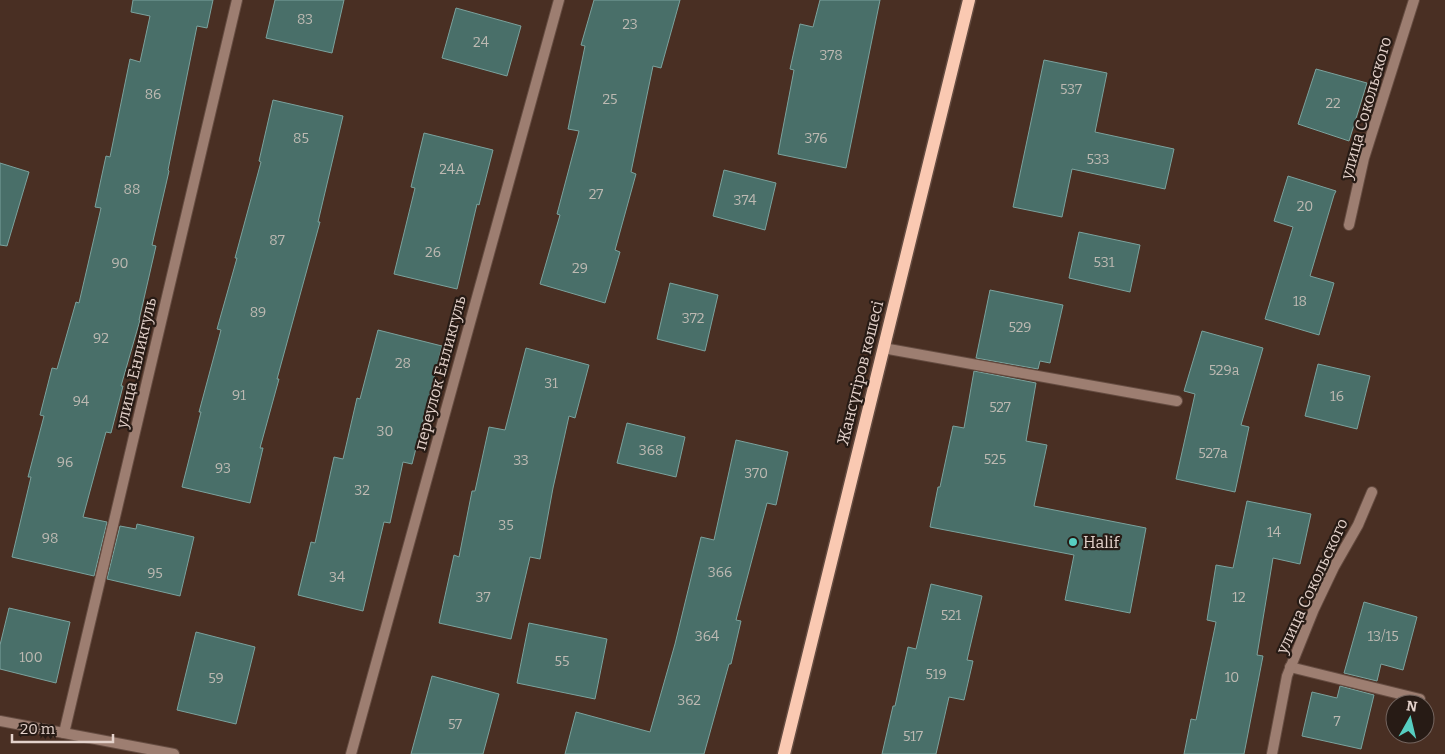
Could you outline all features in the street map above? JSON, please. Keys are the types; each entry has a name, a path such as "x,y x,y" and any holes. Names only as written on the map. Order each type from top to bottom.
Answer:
{"main road":[{"name":"Жансүгіров көшесі","path":"784,754 969,0"}],"street":[{"name":"улица Енликгуль","path":"64,733 237,0"},
{"name":"переулок Енликгуль","path":"351,754 558,0"},
{"name":"улица Сокольского","path":"1349,225 1364,158 1414,0"},
{"path":"883,348 1177,401"},
{"name":"улица Сокольского","path":"1272,754 1290,667 1318,601 1334,567 1358,525 1372,492"},
{"path":"1290,667 1400,694"},
{"path":"0,721 174,754"}],"building":[{"path":"133,0 213,0 207,28 197,26 169,171 152,245 156,246 140,320 121,386 123,386 111,433 106,432 83,517 107,522 94,576 12,557 31,477 28,477 44,416 40,415 52,368 57,369 76,302 79,303 101,208 95,207 106,156 110,157 130,59 140,62 150,16 131,12"},
{"path":"275,0 344,0 332,53 266,38"},
{"path":"594,0 680,0 661,68 653,66 631,172 636,174 615,250 620,252 605,303 540,284 560,215 557,214 579,131 568,129 585,46 581,45"},
{"path":"820,0 880,0 846,168 778,154 794,70 790,69 800,24 813,27"},
{"path":"456,8 521,26 507,76 442,58"},
{"path":"1044,60 1107,73 1095,132 1174,149 1165,189 1072,169 1062,217 1013,207"},
{"path":"1316,69 1367,83 1349,141 1298,124"},
{"path":"273,100 343,116 318,222 320,222 260,448 263,448 250,503 182,487 201,412 199,412 221,330 217,329 261,162 259,161"},
{"path":"424,133 493,150 479,205 477,204 457,289 394,274 415,188 411,187"},
{"path":"0,163 29,172 7,246 0,245"},
{"path":"724,170 776,183 765,230 713,216"},
{"path":"1288,176 1336,191 1310,276 1334,283 1319,335 1265,319 1293,227 1274,221"},
{"path":"1079,232 1140,245 1130,292 1069,278"},
{"path":"670,283 718,295 705,351 657,339"},
{"path":"990,290 1063,305 1050,363 1040,361 1038,369 976,358"},
{"path":"378,330 442,346 412,464 403,462 390,523 384,522 363,611 298,595 311,542 315,543 334,457 343,459 357,398 360,399"},
{"path":"1202,331 1263,348 1241,425 1249,427 1235,492 1176,479 1195,394 1184,391"},
{"path":"526,348 589,365 575,418 569,416 540,559 530,557 511,639 439,623 454,555 459,557 472,491 475,491 489,427 505,430"},
{"path":"1318,364 1370,376 1357,429 1305,416"},
{"path":"974,371 1036,383 1026,441 1047,445 1034,506 1146,528 1130,613 1065,600 1074,555 930,527 953,426 964,428"},
{"path":"627,423 685,437 676,477 617,463"},
{"path":"736,440 788,452 776,505 767,503 736,620 741,621 731,664 729,664 704,754 565,754 576,712 650,732 675,644 701,537 714,540"},
{"path":"1247,501 1311,514 1300,564 1273,558 1257,655 1263,656 1244,754 1184,754 1191,719 1196,720 1216,622 1207,620 1216,565 1233,568"},
{"path":"137,524 194,537 180,596 107,579 120,526 136,529"},
{"path":"931,584 982,596 967,660 973,661 964,700 949,697 936,754 882,754 908,647 916,649"},
{"path":"1364,602 1417,617 1403,670 1381,664 1377,681 1344,673"},
{"path":"9,608 70,622 56,683 0,669 0,645"},
{"path":"529,623 607,639 595,699 517,683"},
{"path":"196,632 255,647 236,724 177,710"},
{"path":"432,676 499,694 483,754 411,754"},
{"path":"1340,686 1374,695 1361,749 1302,736 1312,692 1337,698"}],"place":[{"name":"Halif","path":"1073,542"}]}
